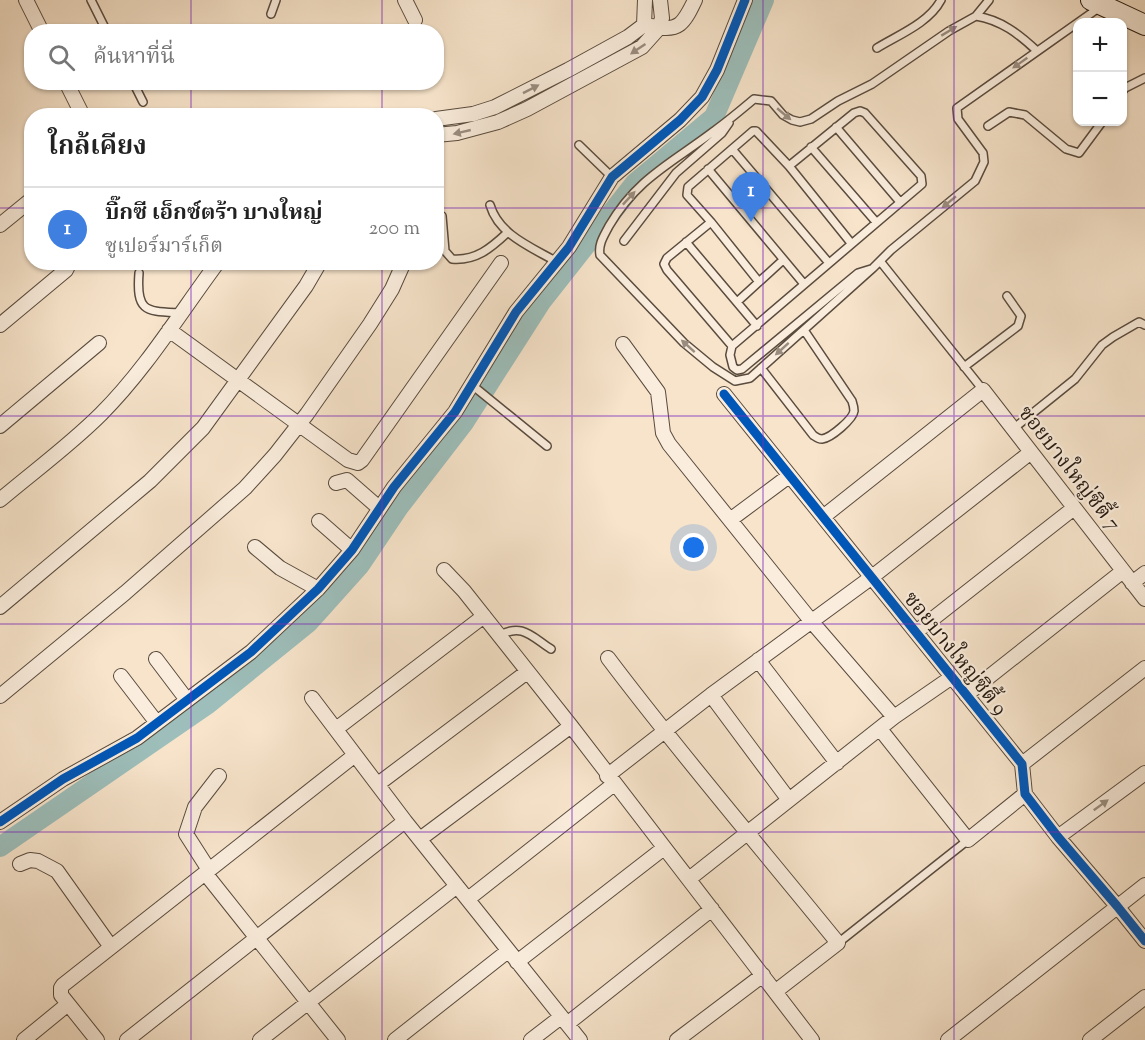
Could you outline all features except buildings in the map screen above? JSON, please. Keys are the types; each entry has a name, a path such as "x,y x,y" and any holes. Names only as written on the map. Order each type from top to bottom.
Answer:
{"main road":[{"path":"1096,3 1145,25"}],"street":[{"path":"26,0 38,24"},
{"path":"405,0 415,20"},
{"path":"644,25 645,0"},
{"path":"444,135 457,134 498,122 527,109 642,47 659,28 662,18 660,0"},
{"path":"444,118 473,114 495,107 579,65 628,37 644,25 672,29 681,25 695,0"},
{"path":"0,822 63,779 137,738 251,652 318,589 352,550 379,508 475,388 516,312 574,241 612,177 680,120 702,97 717,70 745,0"},
{"path":"70,90 78,108"},
{"path":"0,225 24,206"},
{"path":"169,330 348,460 357,463 362,460 501,263"},
{"path":"0,325 66,270"},
{"path":"0,500 100,416 140,370 212,270"},
{"path":"0,607 150,481 204,428 315,270"},
{"path":"0,696 194,535 245,488 300,424 392,289 400,270"},
{"path":"0,426 99,343"},
{"path":"623,344 658,392 663,433 669,444 812,622 894,717"},
{"path":"823,517 983,390"},
{"name":"ซอยบางใหญ่ซิตี้ 7","path":"983,390 1145,599"},
{"name":"ซอยบางใหญ่ซิตี้ 9","path":"724,394 1022,764"},
{"path":"468,899 611,780 664,731 872,577 1031,452"},
{"path":"730,520 789,476"},
{"path":"336,483 347,480 353,483 379,508"},
{"path":"916,632 1074,508"},
{"path":"319,521 352,550"},
{"path":"255,547 280,568 318,589"},
{"path":"444,570 484,616 571,726 776,991 809,1039"},
{"path":"966,695 1123,571"},
{"path":"1132,583 1145,573"},
{"path":"336,729 484,616"},
{"path":"156,658 187,700"},
{"path":"608,658 664,731 838,943 776,991"},
{"path":"758,660 837,763"},
{"path":"1145,668 1022,764 1025,794 1145,941"},
{"path":"378,784 527,672"},
{"path":"121,676 157,723"},
{"path":"688,879 894,717 952,677"},
{"path":"711,695 789,800"},
{"path":"312,698 405,821 580,1040"},
{"path":"420,839 571,726"},
{"path":"880,729 968,840 1025,794"},
{"path":"97,1040 68,1004 61,991 63,985 355,755"},
{"path":"1058,837 1145,773"},
{"path":"219,776 195,807 186,834 207,871 256,938 338,1040"},
{"path":"127,1040 405,821"},
{"path":"395,1040 664,848"},
{"path":"20,864 38,861 57,871 111,947"},
{"path":"948,1040 1145,885"},
{"path":"263,1039 457,886"},
{"path":"531,1040 564,1020 712,909"},
{"path":"677,1040 763,975"},
{"path":"1090,1040 1145,997"},
{"path":"24,1040 68,1004"}],"lane":[{"path":"91,0 103,24"},
{"path":"271,14 276,0"},
{"path":"877,48 923,20 937,8 941,0"},
{"path":"988,0 976,16 948,31 872,84 838,101 811,119 800,122 792,120 783,115 771,101 754,99 714,132 666,163 644,181 621,207 602,238 599,248 600,255 684,343 713,367 735,381 750,378 891,250 975,181 984,162 983,153 958,119 957,108 1037,51 1096,3"},
{"path":"976,16 1008,27 1037,51"},
{"path":"1127,87 1145,78"},
{"path":"137,90 143,102"},
{"path":"789,166 854,112 860,111 865,113 921,176 922,184 732,346 730,355 733,367 737,370 742,369 858,273 873,268"},
{"path":"988,126 1009,112 1025,115 1066,149 1078,153 1099,126"},
{"path":"624,241 676,173 722,133 735,115"},
{"path":"836,127 900,202"},
{"path":"759,282 686,191 753,131 756,131 789,166 851,243"},
{"path":"579,145 612,177"},
{"path":"811,147 876,222"},
{"path":"732,149 829,263"},
{"path":"708,169 804,284"},
{"path":"490,205 494,216 507,232 557,262"},
{"path":"711,222 667,258 664,264 732,346"},
{"path":"444,239 445,251 452,259 479,255 489,250 507,232"},
{"path":"686,242 757,326"},
{"path":"737,302 783,260"},
{"path":"880,261 983,390"},
{"path":"140,273 138,294 143,305 158,312 181,312"},
{"path":"964,367 1018,326 1022,316 1006,296"},
{"path":"1013,429 1075,379 1102,345 1139,322 1145,325"},
{"path":"761,368 813,435 824,439 841,428 855,409 852,401 804,330"},
{"path":"475,388 547,446"},
{"path":"499,636 515,629 523,631 551,649"},
{"path":"838,943 968,840"}],"waterway":[{"path":"0,847 208,704 308,623 360,565 399,507 463,424 541,302 635,183 714,117 764,0"}],"cycle path":[{"path":"0,822 63,779 137,738 251,652 318,589 352,550 394,487 455,412 516,312 569,247 612,177 680,120 702,97 717,70 745,0"},
{"path":"724,394 1022,764 1025,794 1145,941"}],"place":[{"name":"บิ๊กซี เอ็กซ์ตร้า บางใหญ่","path":"751,222"}]}
